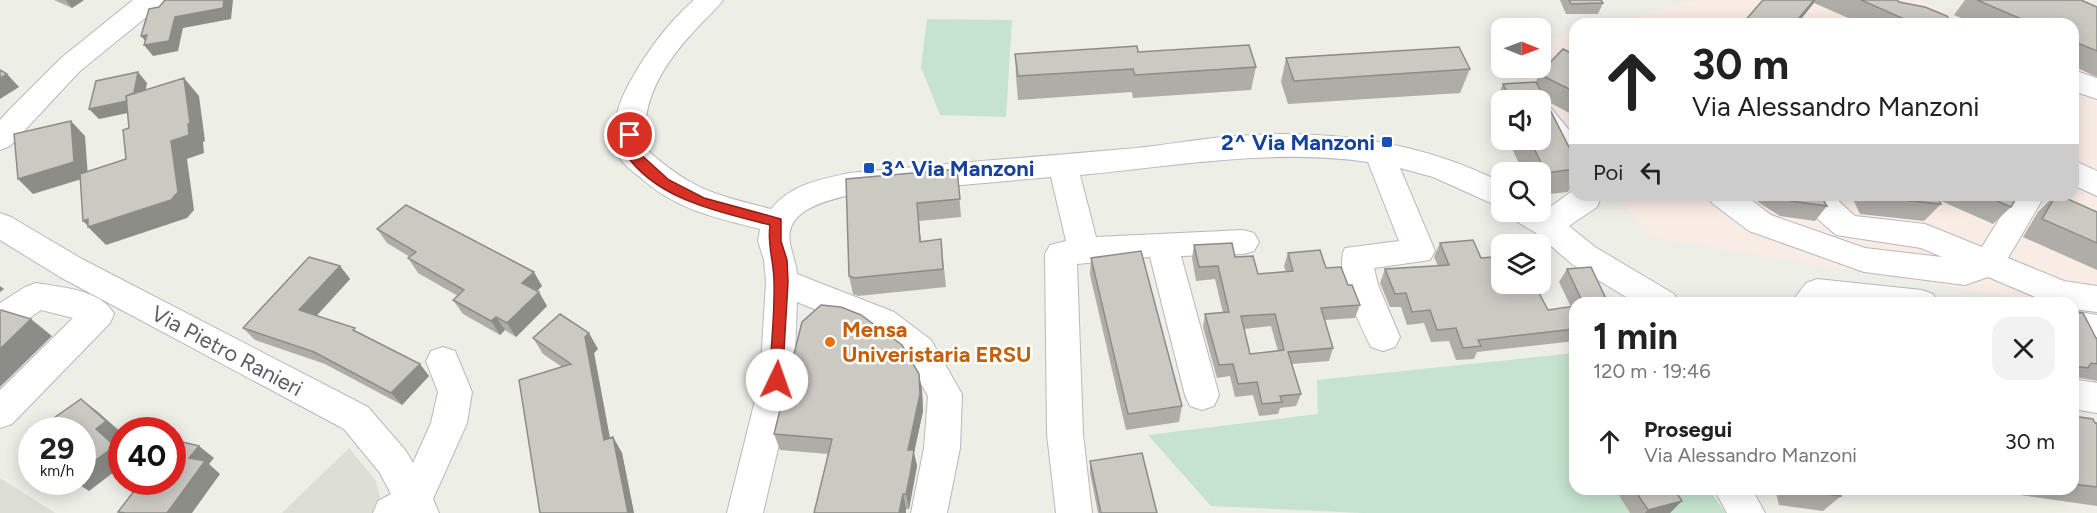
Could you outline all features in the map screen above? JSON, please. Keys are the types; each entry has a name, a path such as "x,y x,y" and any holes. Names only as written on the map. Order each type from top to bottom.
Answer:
{"street":[{"path":"0,139 22,113 104,33 150,0"},
{"path":"710,0 665,49 641,87 629,117 632,153 665,183 700,202 777,222"},
{"path":"2079,82 2097,89"},
{"path":"1551,127 1569,150"},
{"path":"745,513 777,380 782,282 780,260 774,241 777,222 794,202 816,192 849,184 1247,146 1318,146 1378,153 1431,166 1491,192"},
{"path":"2079,151 2097,161"},
{"path":"1378,153 1419,251 1356,257 1362,285 1383,337"},
{"path":"1063,165 1084,250"},
{"path":"2079,174 2097,185"},
{"path":"1551,212 1581,201"},
{"path":"1731,201 1760,223 1864,260 1965,272 1989,263 2026,201"},
{"path":"1820,201 1847,227 1925,236 2061,294 2097,299"},
{"path":"1541,222 1584,256 1653,297"},
{"name":"Via Pietro Ranieri","path":"0,225 71,268 356,418 393,462 402,510"},
{"path":"1074,513 1065,434 1061,254 1162,244 1242,242"},
{"path":"1162,244 1202,394"},
{"path":"1584,256 1618,297"},
{"path":"0,320 36,296 71,268"},
{"path":"782,282 882,322 919,350 945,394 942,448 928,513"},
{"path":"1812,297 1817,292 1865,297"},
{"path":"0,413 98,314 69,301 36,296"},
{"path":"2079,326 2097,329"},
{"path":"402,510 449,423 455,392 443,361"},
{"path":"2079,395 2097,398"},
{"path":"2079,423 2097,426"},
{"path":"1736,495 1747,513"}],"shaded area":[{"path":"1695,0 1920,0 1962,18 1629,18"},
{"path":"1569,34 1569,134 1551,111 1551,90 1534,90 1525,78 1551,78 1551,38"},
{"path":"2079,68 2097,76 2097,311 2079,305 2079,297 2014,297 1649,237 1622,201 2079,201"},
{"path":"349,448 376,481 384,513 282,513"},
{"path":"0,478 18,489 18,495 27,495 55,513 0,513"}],"green space":[{"path":"927,19 1012,20 1006,117 940,115 921,67"},
{"path":"1569,354 1569,495 1712,495 1726,513 1363,513 1211,506 1148,435 1318,414 1317,380"}],"building":[{"path":"165,0 224,0 223,8 175,17 169,41 144,45 147,35 141,36 149,9 159,7"},
{"path":"1569,0 1601,0 1603,3 1571,4"},
{"path":"1763,0 1814,0 1799,18 1747,18"},
{"path":"1861,0 1897,0 1925,7 1948,18 1902,18"},
{"path":"1977,0 2081,0 2097,7 2097,51 2079,44 2079,18 2019,18"},
{"path":"1249,45 1256,67 1135,75 1133,69 1018,76 1015,54 1137,46 1138,52"},
{"path":"1459,47 1470,69 1294,81 1286,58"},
{"path":"1563,49 1569,52 1569,89 1547,78 1551,78 1551,62"},
{"path":"0,70 7,74 0,78"},
{"path":"138,72 134,93 126,96 127,101 89,109 96,81"},
{"path":"184,78 190,123 188,124 189,135 171,141 178,192 171,200 88,227 88,219 83,221 80,174 126,159 123,130 129,128 126,96"},
{"path":"1536,82 1540,90 1506,90 1503,84"},
{"path":"1551,112 1569,147 1569,170 1551,172 1551,162 1541,162 1535,150 1551,150"},
{"path":"71,121 74,162 18,179 14,134"},
{"path":"957,169 960,199 917,203 920,242 941,239 943,269 854,278 849,276 846,179"},
{"path":"1791,201 1824,201 1827,206"},
{"path":"1913,201 1939,201 1941,204"},
{"path":"1997,201 2014,201 2011,207"},
{"path":"2052,201 2072,201 2097,212 2097,243 2042,219"},
{"path":"406,205 534,272 522,283 539,292 507,323 496,317 491,321 453,300 464,290 408,258 416,252 377,229"},
{"path":"1473,240 1481,258 1491,257 1491,294 1540,294 1548,310 1569,307 1569,330 1478,340 1481,346 1463,348 1456,328 1437,330 1430,310 1412,312 1406,293 1395,294 1385,269 1449,265 1440,243"},
{"path":"1232,243 1235,257 1253,256 1258,274 1293,271 1288,253 1320,250 1326,268 1341,267 1360,305 1321,308 1333,348 1288,352 1301,394 1280,396 1282,402 1262,404 1257,382 1238,384 1233,364 1219,365 1205,314 1229,312 1218,266 1199,267 1194,245","holes":["1275,314 1284,350 1250,354 1241,316"]},
{"path":"1141,251 1182,406 1128,414 1091,258"},
{"path":"309,257 340,266 299,310 355,328 353,330 420,364 391,393 314,352 243,328"},
{"path":"1591,267 1605,297 1580,297 1567,269"},
{"path":"821,305 841,307 861,315 902,345 919,374 920,394 908,450 914,450 906,494 903,494 899,513 814,513 832,439 774,434 802,322"},
{"path":"0,311 31,319 0,349"},
{"path":"2079,313 2083,313 2097,338 2097,364 2091,363 2088,368 2079,367"},
{"path":"560,314 589,333 585,337 604,440 613,437 628,513 540,513 519,380 571,364 533,338"},
{"path":"81,399 106,421 96,429 96,417 55,417"},
{"path":"2079,417 2093,419 2097,423 2097,487 2079,485"},
{"path":"96,429 108,440 108,451 96,460"},
{"path":"186,443 199,446 189,458 205,461 186,487"},
{"path":"1142,453 1157,513 1101,513 1090,461"},
{"path":"131,495 180,495 167,513 118,512"},
{"path":"1638,495 1678,495 1682,501 1648,510"}],"place":[{"name":"2^ Via Manzoni","path":"1387,142"},
{"name":"3^ Via Manzoni","path":"869,168"},
{"name":"Mensa Univeristaria ERSU","path":"830,342"}],"route":[{"path":"630,135 632,153 665,183 700,202 777,222 774,241 780,260 782,282 777,380"}]}
